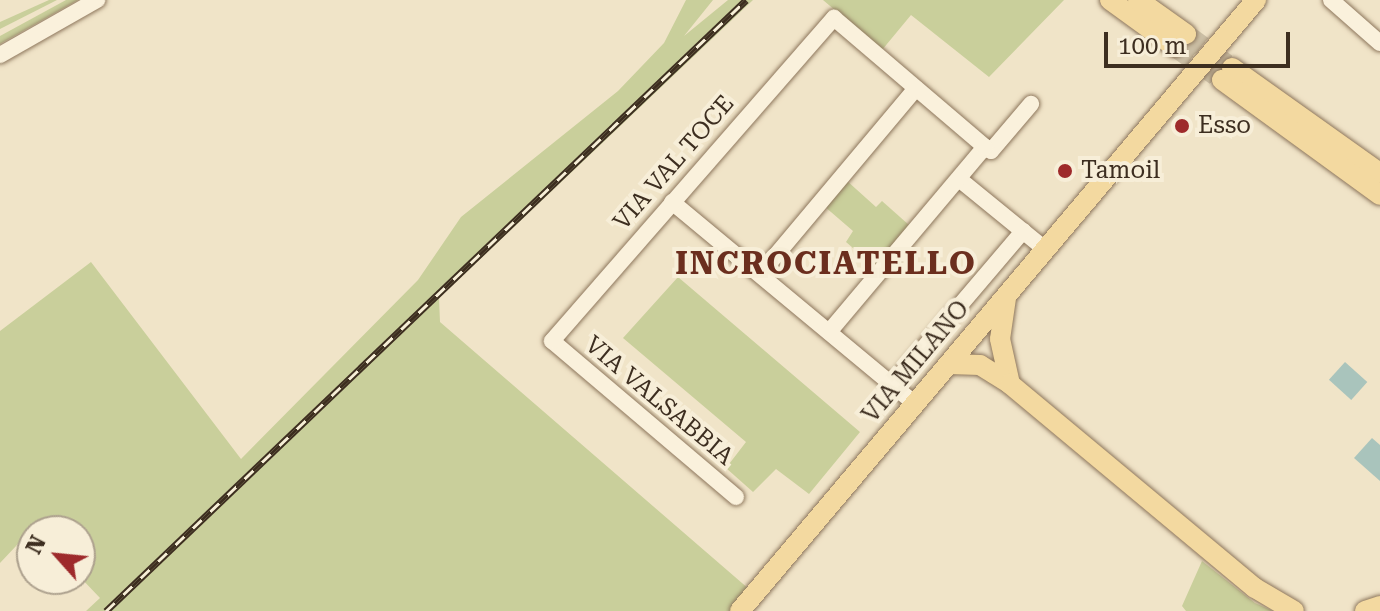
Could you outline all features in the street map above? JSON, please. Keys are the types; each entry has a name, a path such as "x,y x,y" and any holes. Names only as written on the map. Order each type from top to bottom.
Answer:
{"main road":[{"path":"1110,0 1181,41 1138,0"},
{"name":"VIA MILANO","path":"740,611 1256,0"},
{"path":"1380,173 1227,74 1380,195"},
{"path":"1008,295 1001,357 1010,384"},
{"path":"968,342 989,345 1001,357"},
{"path":"968,342 980,365 1010,384 1255,588 1294,611"},
{"path":"949,364 980,365"},
{"path":"1365,611 1380,606"}],"street":[{"path":"0,55 97,0"},
{"path":"1331,0 1380,43"},
{"name":"VIA VAL TOCE","path":"552,341 834,18 916,88"},
{"path":"761,273 916,88 991,151 1031,104"},
{"path":"829,332 985,147"},
{"path":"959,179 1046,250"},
{"path":"672,202 915,404"},
{"path":"893,384 1023,231"},
{"name":"VIA VALSABBIA","path":"552,341 736,497"}],"green space":[{"path":"49,0 57,0 0,29 0,22"},
{"path":"66,0 78,0 0,44 0,36"},
{"path":"686,0 713,0 684,36 728,0 753,0 439,298 440,322 757,596 744,611 86,611 100,598 96,594 96,515 16,515 16,546 0,563 0,331 91,262 241,459 418,280 461,217 618,91 664,43"},
{"path":"823,0 1064,0 989,77 911,15 882,50"},
{"path":"846,180 876,207 882,201 909,225 874,266 846,242 853,231 824,206"},
{"path":"678,277 860,432 809,494 776,469 753,492 726,468 746,442 623,338"},
{"path":"1202,561 1255,603 1273,611 1186,611 1182,606"}],"water":[{"path":"1345,362 1367,382 1351,400 1329,380"},
{"path":"1372,438 1380,445 1380,481 1354,458"}],"tunnel":[{"path":"1186,34 1232,68"},
{"path":"1175,47 1222,80"}],"railway":[{"path":"106,611 746,0"}],"place":[{"name":"Esso","path":"1182,126"},
{"name":"Tamoil","path":"1065,171"}],"district":[{"name":"INCROCIATELLO","path":"826,263"}]}
